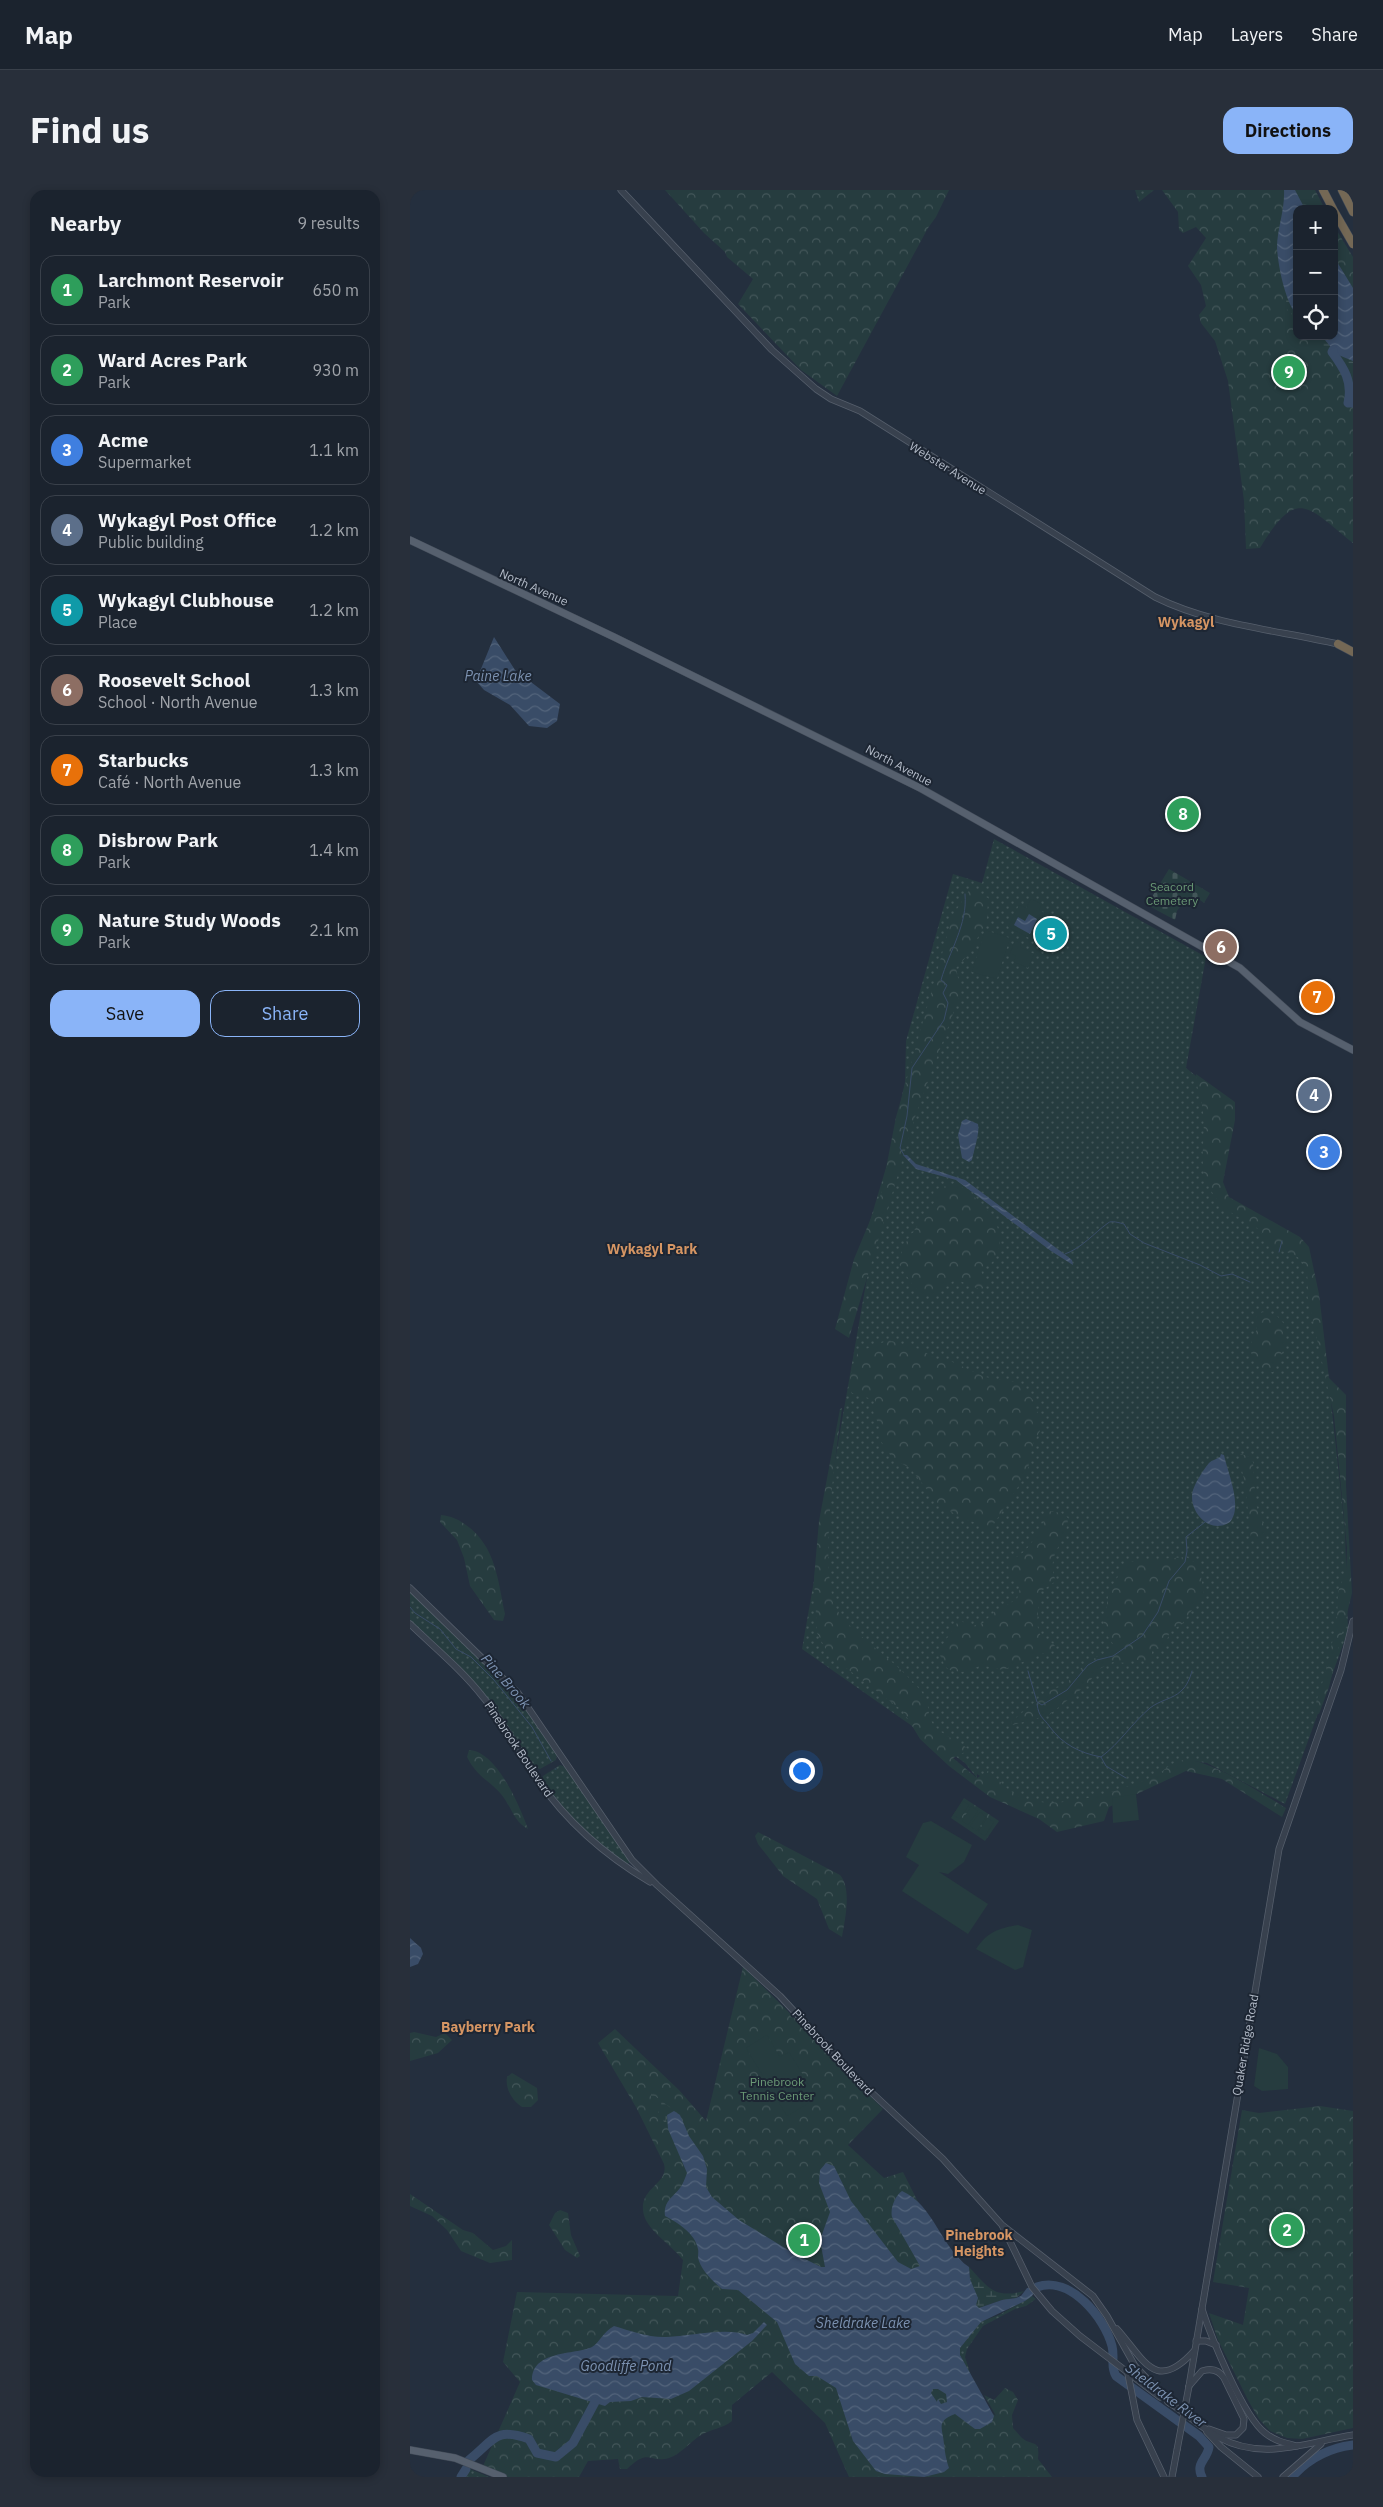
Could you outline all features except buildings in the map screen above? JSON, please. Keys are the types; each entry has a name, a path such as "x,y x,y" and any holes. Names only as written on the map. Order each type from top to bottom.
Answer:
{"highway":[{"path":"1323,190 1331,205"},
{"path":"1342,190 1353,212"},
{"path":"1338,217 1353,244"},
{"path":"1338,644 1353,649"}],"main road":[{"name":"North Avenue","path":"410,540 476,573 558,609 920,788 1240,968 1300,1022 1353,1050"},
{"path":"410,2450 455,2458 503,2477"}],"street":[{"name":"Webster Avenue","path":"621,190 772,350 831,400 860,411 948,469 1155,597 1177,608 1212,619 1338,644"},
{"name":"Pinebrook Boulevard","path":"410,1588 518,1693 632,1860 780,1996 850,2072 943,2159 1002,2225 1033,2251 1081,2286 1096,2301 1143,2376 1170,2403"},
{"name":"Quaker Ridge Road","path":"1172,2477 1279,1848 1341,1670 1353,1621"},
{"name":"Pinebrook Boulevard","path":"410,1624 447,1658 483,1696 536,1777 560,1807 593,1842 626,1867 657,1885"},
{"path":"626,1867 631,1865 632,1860"},
{"name":"Pinebrook Boulevard","path":"1002,2225 1026,2276 1040,2298 1071,2329 1128,2373 1224,2440 1248,2448 1270,2450 1302,2447 1353,2435"},
{"path":"1202,2307 1216,2345 1257,2426 1276,2440 1302,2447"},
{"path":"1110,2322 1142,2360 1159,2371 1175,2369 1194,2351"},
{"path":"1196,2341 1206,2341 1216,2345"},
{"path":"1117,2365 1125,2365 1130,2358"},
{"path":"1189,2386 1202,2371 1216,2371 1224,2378 1244,2419 1242,2430 1233,2436 1202,2426"},
{"path":"1128,2373 1139,2426 1164,2477"},
{"path":"1202,2426 1220,2447 1258,2477"},
{"path":"1283,2477 1303,2458 1326,2441"}],"green space":[{"path":"665,190 949,190 837,396 801,370 738,304 753,279 727,257 725,252 704,233"},
{"path":"1135,190 1154,190 1139,202"},
{"path":"1162,190 1315,190 1323,205 1293,205 1293,340 1338,340 1338,233 1353,257 1353,543 1324,519 1303,508 1294,509 1284,516 1273,528 1260,548 1246,549 1244,501 1228,381 1215,341 1201,323 1199,315 1206,306 1201,285 1188,266 1206,238 1196,227 1183,233 1179,230 1178,212"},
{"path":"1285,292 1293,307 1293,316 1285,307"},
{"path":"1318,340 1325,340 1336,354 1353,361 1353,370 1327,353"},
{"path":"994,839 1206,957 1186,1068 1205,1083 1225,1198 1304,1244 1331,1402 1345,1529 1348,1631 1285,1804 1207,1763 1192,1761 1052,1822 977,1774 977,1778 965,1763 802,1649 869,1266 861,1251 888,1161 905,1082 906,1041 953,874 982,883"},
{"name":"Seacord Cemetery","path":"1169,869 1210,893 1204,903 1200,900 1197,904 1186,898 1177,911 1175,920 1147,905"},
{"path":"970,889 988,898 987,921 968,955 956,968 961,992 916,1114 849,1338 835,1329 854,1259 881,1194 896,1117 953,915"},
{"path":"1031,899 1042,904 1039,910 1045,913 1031,939 1008,927 1019,905 1026,908"},
{"path":"985,930 1010,938 997,979 972,972"},
{"path":"1015,941 1021,943 1020,947 1034,954 1028,968 1014,962 1016,956 1010,953"},
{"path":"1196,1074 1235,1102 1235,1120 1223,1182 1229,1197 1300,1237 1309,1247 1319,1294 1329,1378 1346,1395 1346,1486 1352,1593 1329,1687 1319,1714 1313,1712 1326,1671 1337,1620 1338,1592 1346,1571 1347,1548 1334,1416 1307,1294 1307,1275 1302,1262 1297,1257 1283,1251 1272,1250 1257,1228 1226,1209 1213,1193 1204,1171 1203,1112"},
{"path":"955,1183 975,1197 992,1216 1000,1238 999,1249 993,1261 981,1270 985,1286 981,1290 960,1281 953,1281 938,1293 923,1296 912,1284 899,1264 903,1249 935,1201 933,1196 934,1190"},
{"path":"1263,1312 1277,1316 1286,1326 1283,1351 1273,1372 1257,1363 1251,1349 1251,1342 1257,1329 1254,1323 1257,1315"},
{"path":"888,1340 922,1350 937,1360 946,1359 985,1377 1016,1382 1034,1401 1035,1408 1041,1418 1040,1431 1033,1444 1027,1473 988,1533 977,1523 964,1519 939,1505 910,1468 893,1459 880,1440 880,1428 873,1411 875,1400 852,1393 850,1378 858,1351"},
{"path":"842,1408 828,1546 829,1574 833,1598 840,1614 847,1623 899,1668 920,1690 926,1699 930,1719 935,1726 969,1750 953,1758 977,1778 988,1771 1020,1797 1051,1803 1105,1794 1158,1775 1173,1764 1181,1760 1187,1760 1210,1766 1223,1772 1286,1808 1282,1817 1222,1779 1186,1771 1109,1807 1104,1821 1057,1832 1039,1819 990,1797 949,1766 920,1739 903,1711 829,1655 817,1633 814,1578 819,1521 840,1409"},
{"path":"1241,1454 1250,1457 1253,1462 1256,1505 1265,1529 1263,1537 1255,1541 1251,1538 1245,1484 1239,1457"},
{"path":"1049,1511 1061,1513 1068,1518 1067,1527 1054,1556 1053,1572 1056,1581 1041,1591 1038,1615 1039,1633 1055,1646 1049,1651 1003,1670 981,1665 964,1672 949,1670 938,1652 959,1620 972,1626 983,1623 994,1612 1017,1599 1021,1585 1011,1577 1007,1560 1015,1558 1027,1548"},
{"path":"441,1515 457,1519 484,1543 490,1554 497,1577 505,1614 503,1621 494,1620 470,1586 464,1558 457,1540 440,1522"},
{"path":"1186,1557 1199,1565 1204,1594 1181,1625 1170,1630 1166,1644 1152,1651 1152,1657 1145,1661 1130,1659 1127,1663 1113,1662 1097,1670 1089,1683 1049,1715 1012,1725 1011,1722 1048,1691 1065,1685 1082,1667 1098,1656 1113,1650 1113,1644 1103,1629 1109,1591 1127,1562"},
{"path":"410,1591 502,1677 522,1702 557,1754 556,1760 540,1769 535,1767 487,1697 472,1680 410,1622"},
{"path":"469,1750 479,1753 498,1770 513,1795 528,1829 520,1823 499,1792 471,1764 467,1757"},
{"path":"560,1765 566,1767 630,1861 628,1864 608,1853 596,1842 570,1816 542,1782 543,1776"},
{"path":"1136,1794 1139,1820 1113,1823 1112,1798"},
{"path":"964,1798 999,1821 985,1841 951,1818"},
{"path":"963,1801 969,1805 960,1819 953,1815"},
{"path":"971,1806 978,1811 968,1825 962,1821"},
{"path":"980,1812 986,1817 977,1831 970,1826"},
{"path":"987,1818 994,1822 985,1836 978,1832"},
{"path":"931,1821 972,1845 964,1862 948,1874 939,1872 988,1904 968,1934 902,1891 919,1865 906,1857 923,1823"},
{"path":"758,1832 840,1875 844,1881 847,1896 842,1937 829,1929 817,1899 783,1876 758,1844 755,1836"},
{"path":"1018,1925 1032,1930 1023,1967 1015,1970 976,1949 980,1943 994,1932"},
{"name":"Pinebrook Tennis Center","path":"743,1967 883,2109 848,2145 884,2178 903,2172 919,2204 986,2304 956,2344 959,2389 996,2416 984,2395 994,2400 1005,2388 1013,2392 1018,2400 1012,2415 1013,2428 1026,2441 1037,2446 1038,2459 1052,2477 849,2477 825,2423 772,2372 732,2405 732,2421 701,2435 678,2454 669,2458 645,2457 627,2469 620,2469 618,2459 588,2461 579,2477 506,2477 483,2466 520,2382 503,2362 517,2292 678,2296 683,2260 648,2224 643,2210 646,2196 663,2176 664,2164 637,2109 598,2043 615,2029 679,2090 706,2121"},
{"path":"414,2032 436,2037 445,2033 452,2040 438,2053 410,2061 410,2033"},
{"name":"Pinebrook Tennis Center","path":"767,2035 780,2057 789,2052 817,2098 787,2116 746,2048"},
{"path":"1259,2048 1277,2054 1288,2067 1288,2089 1262,2091 1254,2086"},
{"path":"512,2073 537,2088 538,2100 531,2107 522,2107 510,2094 507,2077"},
{"path":"651,2093 680,2115 674,2111 666,2120 668,2129 651,2099"},
{"path":"1320,2106 1353,2111 1353,2428 1302,2439 1287,2438 1270,2431 1259,2419 1218,2340 1209,2313 1243,2325 1249,2288 1213,2282 1242,2110 1259,2113"},
{"path":"410,2194 463,2230 473,2233 493,2250 506,2246 512,2240 512,2260 490,2263 461,2251 447,2230 432,2216 410,2206"},
{"path":"560,2210 568,2213 571,2235 580,2256 577,2258 565,2250 549,2225 555,2213"},
{"path":"969,2267 993,2290 1006,2294 1024,2291 1016,2298 1002,2300 979,2308 976,2305 978,2298 970,2279"},
{"path":"1032,2296 1036,2299 1026,2306 1015,2309 983,2326 967,2349 965,2357 972,2379 960,2355 960,2348 980,2322 999,2315"},
{"path":"463,2466 489,2477 457,2477"}],"water":[{"path":"1284,190 1295,190 1303,205 1293,205 1293,309 1286,293 1277,248"},
{"path":"1338,264 1353,288 1353,361 1336,354 1325,340 1338,340"},
{"name":"Paine Lake","path":"494,637 515,670 560,704 557,721 547,728 529,726 510,705 484,690 476,681"},
{"path":"1029,914 1037,919 1030,934 1014,925 1018,917 1025,921"},
{"path":"966,1119 978,1124 978,1136 972,1160 969,1162 962,1158 958,1135 962,1121"},
{"path":"903,1155 907,1155 916,1164 965,1180 1072,1260 1073,1265 1051,1251 956,1180 916,1169"},
{"path":"1221,1454 1224,1455 1231,1480 1235,1507 1234,1515 1230,1522 1215,1526 1201,1519 1193,1505 1192,1498 1194,1487 1203,1472 1209,1463 1220,1457"},
{"path":"410,1938 421,1948 423,1954 418,1964 410,1967"},
{"name":"Sheldrake Lake","path":"674,2111 680,2115 689,2136 703,2156 707,2169 706,2187 712,2197 739,2220 793,2253 821,2267 825,2267 820,2240 830,2212 819,2183 820,2170 826,2163 834,2166 851,2201 898,2262 911,2269 920,2266 892,2217 894,2202 902,2191 922,2206 951,2249 969,2267 970,2279 978,2298 976,2305 979,2308 1002,2300 1016,2298 1021,2296 1027,2288 1037,2287 1032,2296 1025,2301 981,2322 960,2348 960,2355 994,2416 992,2422 980,2429 975,2429 955,2414 942,2423 949,2468 944,2472 924,2477 885,2474 876,2471 853,2441 836,2388 817,2376 809,2376 795,2364 777,2322 738,2290 722,2289 705,2272 698,2260 698,2249 690,2233 665,2216 665,2207 681,2186 687,2173 668,2129 667,2115","holes":["933,2389 938,2389 946,2394 947,2402 941,2404 938,2399 937,2402 931,2393"]},
{"name":"Goodliffe Pond","path":"764,2322 767,2325 752,2341 689,2391 671,2399 642,2397 631,2401 610,2402 605,2406 536,2385 532,2380 534,2370 539,2363 556,2355 592,2347 614,2326 640,2334 660,2337 719,2332 747,2335 753,2333"}],"waterway":[{"path":"1333,350 1332,352 1344,370 1348,382 1348,403 1353,403"},
{"path":"904,1155 900,1148 907,1116 912,1068 944,1020 948,1003 943,993 947,985 941,980 961,927 964,916 965,894"},
{"path":"1065,1254 1082,1244 1108,1223 1116,1222 1124,1224 1130,1234 1144,1243 1200,1265 1221,1276 1232,1274 1250,1282"},
{"path":"1279,1252 1282,1241"},
{"path":"1028,1671 1037,1702 1042,1705 1067,1690 1088,1665 1097,1660 1113,1656 1142,1636 1158,1612 1169,1581 1185,1562 1187,1551 1186,1537 1205,1522"},
{"name":"Pine Brook","path":"410,1607 415,1613 440,1629 456,1649 471,1657 494,1680 532,1727 551,1761"},
{"path":"1037,1704 1042,1717 1066,1743 1086,1753 1101,1757 1150,1708 1181,1691 1187,1684 1192,1671"},
{"path":"1101,1757 1106,1766 1126,1778"},
{"name":"Sheldrake River","path":"1037,2287 1049,2285 1062,2287 1073,2293 1094,2312 1102,2323 1112,2346 1113,2369 1116,2376 1199,2436 1209,2447 1200,2468 1202,2477"},
{"name":"Sheldrake River","path":"469,2460 496,2437 509,2434 529,2439 537,2453 556,2457 573,2443 595,2402"},
{"name":"Sheldrake River","path":"1292,2477 1319,2455 1344,2446 1353,2445"},
{"name":"Sheldrake River","path":"461,2477 466,2469"}],"place":[{"name":"Nature Study Woods","path":"1289,372"},
{"name":"Disbrow Park","path":"1183,814"},
{"name":"Wykagyl Clubhouse","path":"1051,934"},
{"name":"Roosevelt School","path":"1221,947"},
{"name":"Starbucks","path":"1317,997"},
{"name":"Wykagyl Post Office","path":"1314,1095"},
{"name":"Acme","path":"1324,1152"},
{"name":"Ward Acres Park","path":"1287,2230"},
{"name":"Larchmont Reservoir","path":"804,2240"}],"district":[{"name":"Wykagyl","path":"1186,622"},
{"name":"Wykagyl Park","path":"652,1249"},
{"name":"Bayberry Park","path":"488,2027"},
{"name":"Pinebrook Heights","path":"979,2244"}]}
